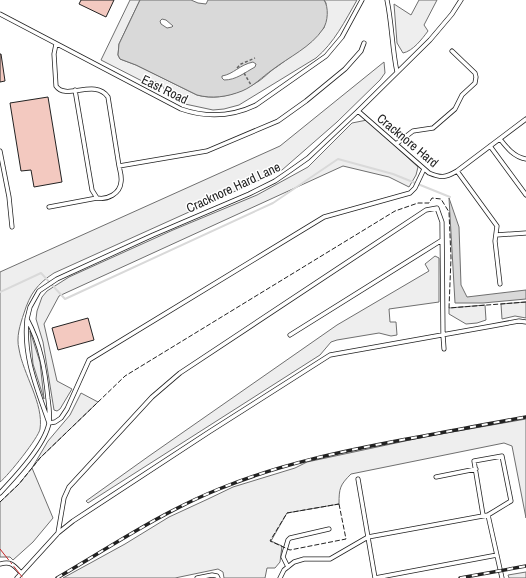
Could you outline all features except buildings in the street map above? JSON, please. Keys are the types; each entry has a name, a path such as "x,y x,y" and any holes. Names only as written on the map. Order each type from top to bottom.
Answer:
{"lane":[{"name":"East Road","path":"0,14 181,109 204,115 218,116 246,110 256,105 326,56 342,37 362,0"},
{"path":"387,0 393,56 397,72"},
{"name":"Cracknore Hard Lane","path":"49,423 29,363 26,333 30,307 39,291 47,284 98,260 249,194 275,181 308,158 358,111 430,40 452,14 461,0"},
{"path":"119,166 207,151 278,121 306,101 344,70 361,51 364,43"},
{"path":"49,207 97,198 107,198 114,194 120,187 121,180 108,97 102,91 94,89 64,92 59,90 56,86 54,54 56,44"},
{"path":"396,144 413,131 433,128 438,125 455,109 462,95 475,83 475,73 452,51"},
{"path":"76,90 92,190 97,198"},
{"name":"Cracknore Hard","path":"358,111 424,169 438,177 448,176 457,171 526,119"},
{"path":"500,139 518,158 526,160"},
{"path":"490,146 526,195"},
{"path":"0,151 9,197 12,227"},
{"path":"49,423 55,422 61,418 67,409 88,360 324,217 410,193 415,188 424,169"},
{"path":"457,171 497,226 495,241 500,284"},
{"path":"58,534 64,498 69,487 152,398 180,373 426,210 437,208 442,222 442,335 444,349"},
{"path":"496,235 526,233"},
{"path":"290,335 442,240"},
{"path":"0,493 39,445 49,423 42,355 35,333 27,320"},
{"path":"17,578 58,534 73,521 330,355 519,321 526,322"},
{"path":"280,578 284,570 294,562 304,559 330,559 368,537 485,515 511,501 502,456 474,461 485,515 502,578"},
{"path":"436,477 476,469"},
{"path":"358,479 375,578 497,555"},
{"path":"288,567 283,557 290,538 329,529"},
{"path":"0,564 6,562 13,564 21,573"},
{"path":"197,578 212,575 218,578"}],"path":[{"path":"237,68 241,64 255,58"},
{"path":"244,73 251,85"}],"shaded area":[{"path":"130,0 140,0 119,44 118,55 120,59 136,65 197,95 213,97 229,95 252,85 313,39 324,28 326,3 324,0 357,0 334,39 316,58 239,105 213,110 185,104 165,92 163,85 151,80 142,81 101,60"},
{"path":"140,0 191,0 206,4 208,0 324,0 327,6 325,26 312,41 250,87 231,95 208,97 197,95 136,65 120,59 118,55 119,44","holes":["162,19 166,20 173,26 167,28 161,24 160,21","253,62 256,64 255,67 240,76 228,80 224,80 222,78 222,76"]},
{"path":"419,0 437,0 424,25 428,31 414,47 403,53 397,43 394,4 411,15"},
{"path":"384,62 385,73 380,80 337,122 282,170 54,273 39,285 26,306 20,326 18,344 21,359 39,409 40,429 23,456 0,482 0,272 280,146"},
{"path":"367,120 418,167 416,175 409,187 389,177 343,166 59,296 44,324 57,381 72,389 60,409 57,411 54,410 43,342 36,319 42,297 47,291 69,277 173,230 257,195 308,167 352,123"},
{"path":"449,198 459,227 461,285 467,297 526,290 526,299 483,303 455,303"},
{"path":"435,256 439,258 439,302 389,309 390,322 396,322 397,335 391,336 379,333 331,342 320,355 88,503 86,501 337,325 429,271 425,264"},
{"path":"526,302 526,318 515,316 502,319 501,304"},
{"path":"485,305 486,320 477,323 466,324 449,314 449,308"},
{"path":"30,331 40,362 44,399 33,364"},
{"path":"81,393 98,402 40,458 32,468 48,441 70,415"},
{"path":"526,419 526,518 512,446 504,443 351,474 344,481 341,487 339,504 287,513 271,541 282,546 280,562 275,568 267,568 265,578 224,578 223,572 218,569 175,578 63,578 125,544 169,517 233,487 295,468 307,462 424,437"},
{"path":"32,468 53,518 33,542 13,560 10,557 0,557 0,502 19,484"},
{"path":"526,572 526,578 509,578 508,575"}],"waterway":[{"path":"0,292 41,273 65,299 273,203 338,159 393,174 450,197"}],"railway":[{"path":"57,578 136,530 177,508 219,489 265,472 335,454 526,417"},
{"path":"460,578 526,566"}],"fence":[{"path":"0,502 19,484 40,458 125,376 395,211 418,203 429,203 432,198 441,199 449,212 451,258 449,308 526,302"},
{"path":"339,504 346,539 290,550 270,541 287,513 339,504"}],"power":[{"path":"0,549 23,578"}]}
